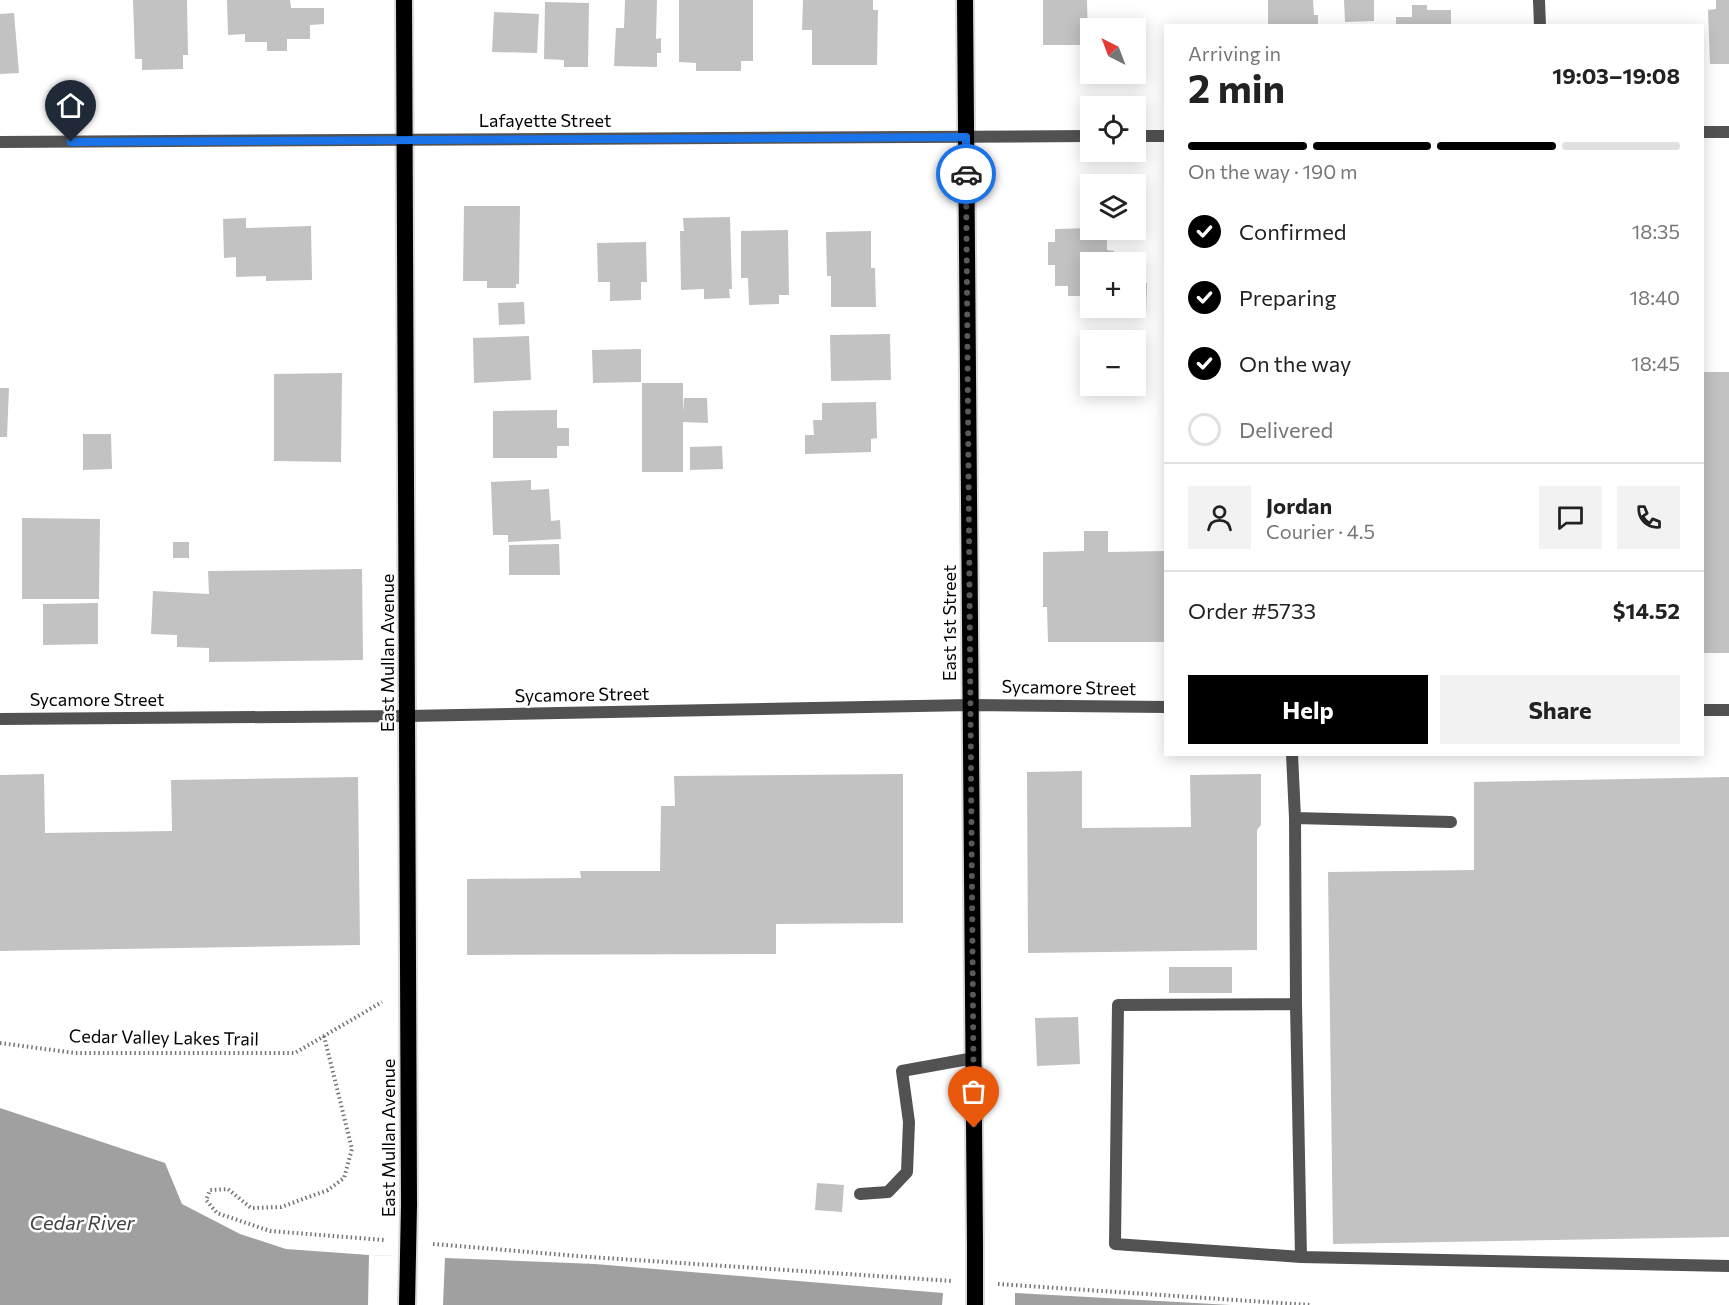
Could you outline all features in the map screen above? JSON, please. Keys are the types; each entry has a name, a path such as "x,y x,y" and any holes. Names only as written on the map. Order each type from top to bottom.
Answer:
{"highway":[{"name":"East Mullan Avenue","path":"404,0 410,1205 407,1305"},
{"name":"East 1st Street","path":"964,0 975,1305"}],"street":[{"path":"1539,0 1540,24"},
{"path":"1704,132 1729,132"},
{"name":"Lafayette Street","path":"0,142 1080,136"},
{"path":"1146,136 1164,136"},
{"name":"Sycamore Street","path":"0,719 408,716 970,705 1164,707"},
{"path":"1704,710 1729,710"},
{"path":"1292,756 1295,818 1301,1257"},
{"path":"1295,818 1451,822"},
{"path":"1296,1004 1118,1005 1115,1244 1301,1257 1729,1266"},
{"path":"860,1194 888,1192 907,1172 909,1122 902,1071 974,1058"}],"path":[{"name":"Cedar Valley Lakes Trail","path":"0,1043 75,1053 295,1053 409,987"},
{"path":"324,1036 352,1149 344,1178 328,1190 281,1207 251,1208 228,1189 210,1190 206,1200 218,1213 270,1231 387,1240"},
{"path":"422,1243 602,1258 956,1281"},
{"path":"991,1284 1310,1305"}],"water":[{"name":"Cedar River","path":"0,1108 165,1163 182,1204 240,1234 286,1249 369,1255 595,1264 943,1293 1015,1293 1231,1305 0,1305"}],"pier":[{"path":"369,1255 445,1257 443,1305 368,1305"},
{"path":"943,1293 1015,1293 1015,1305 942,1305"}],"building":[{"path":"133,0 187,0 188,55 183,55 183,69 142,70 142,59 135,59"},
{"path":"227,0 290,0 291,8 324,8 324,24 310,25 310,39 287,39 287,51 267,51 267,42 245,42 245,34 228,35"},
{"path":"625,0 657,0 656,39 661,38 661,53 657,53 657,67 614,66 616,28 624,28"},
{"path":"679,0 753,0 753,61 741,61 741,71 696,71 696,63 679,62"},
{"path":"803,0 873,0 873,10 878,10 877,65 812,65 812,30 802,30"},
{"path":"1043,0 1087,0 1087,18 1080,18 1080,45 1043,45"},
{"path":"1268,0 1313,0 1314,15 1318,15 1318,24 1268,24"},
{"path":"1344,0 1374,0 1374,21 1345,22"},
{"path":"1716,0 1729,0 1729,64 1710,64 1708,10 1716,9"},
{"path":"545,2 589,3 588,67 564,67 564,60 544,59"},
{"path":"1412,5 1427,5 1427,10 1451,10 1451,24 1396,24 1396,17 1412,17"},
{"path":"494,12 539,14 537,53 492,52"},
{"path":"14,13 19,73 0,74 0,14"},
{"path":"464,206 520,206 519,284 516,284 516,288 487,288 487,281 463,281"},
{"path":"730,217 732,289 729,289 730,298 704,299 704,289 681,290 680,231 684,231 683,218"},
{"path":"246,218 246,228 311,226 312,280 266,281 266,276 236,277 236,257 224,258 223,219"},
{"path":"1080,228 1080,240 1107,240 1107,250 1114,251 1080,252 1080,296 1068,296 1068,286 1055,286 1055,265 1048,265 1048,242 1055,242 1055,229"},
{"path":"788,230 789,295 779,295 779,304 749,305 748,278 741,278 741,231"},
{"path":"871,231 871,268 875,268 876,307 831,307 831,276 827,276 826,232"},
{"path":"646,242 647,282 641,282 641,300 610,301 610,282 598,282 597,243"},
{"path":"524,302 525,324 499,325 498,303"},
{"path":"890,334 891,380 831,381 830,335"},
{"path":"529,336 531,380 474,383 473,338"},
{"path":"641,349 641,382 593,383 592,350"},
{"path":"1704,372 1729,372 1729,653 1704,653"},
{"path":"342,373 341,462 274,461 274,374"},
{"path":"642,383 683,383 683,413 684,398 707,398 708,423 683,422 683,472 642,472"},
{"path":"0,388 9,388 7,437 0,437"},
{"path":"876,402 877,438 871,439 871,452 805,454 805,435 814,435 813,420 822,420 822,403"},
{"path":"557,410 557,428 569,428 569,446 557,446 557,458 493,458 493,411"},
{"path":"83,434 111,434 112,469 83,470"},
{"path":"722,446 723,469 690,470 690,447"},
{"path":"531,480 531,490 549,489 551,521 560,520 561,539 508,542 508,535 493,535 491,482"},
{"path":"22,518 100,519 99,599 22,599"},
{"path":"1084,531 1108,531 1108,552 1164,551 1164,642 1048,642 1047,607 1043,607 1043,552 1084,551"},
{"path":"173,542 189,542 189,558 173,558"},
{"path":"559,544 560,575 509,575 509,545"},
{"path":"362,569 363,660 209,662 209,648 177,647 177,635 151,634 153,591 209,594 208,571"},
{"path":"98,603 98,644 43,645 43,604"},
{"path":"1082,771 1082,828 1191,827 1190,775 1261,774 1261,825 1257,830 1257,950 1028,953 1027,772"},
{"path":"44,774 45,833 172,831 171,780 358,777 360,945 0,951 0,775"},
{"path":"903,774 903,923 776,924 776,954 467,955 467,879 581,878 580,871 660,871 661,806 675,806 674,776"},
{"path":"1729,777 1729,1237 1333,1244 1328,872 1474,870 1474,782"},
{"path":"1169,967 1232,967 1232,993 1169,993"},
{"path":"1078,1017 1080,1064 1037,1066 1035,1018"},
{"path":"817,1183 844,1185 842,1212 815,1210"}],"way so far":[{"path":"966,174 974,1128"}],"route":[{"path":"71,142 966,137 966,174"}]}
